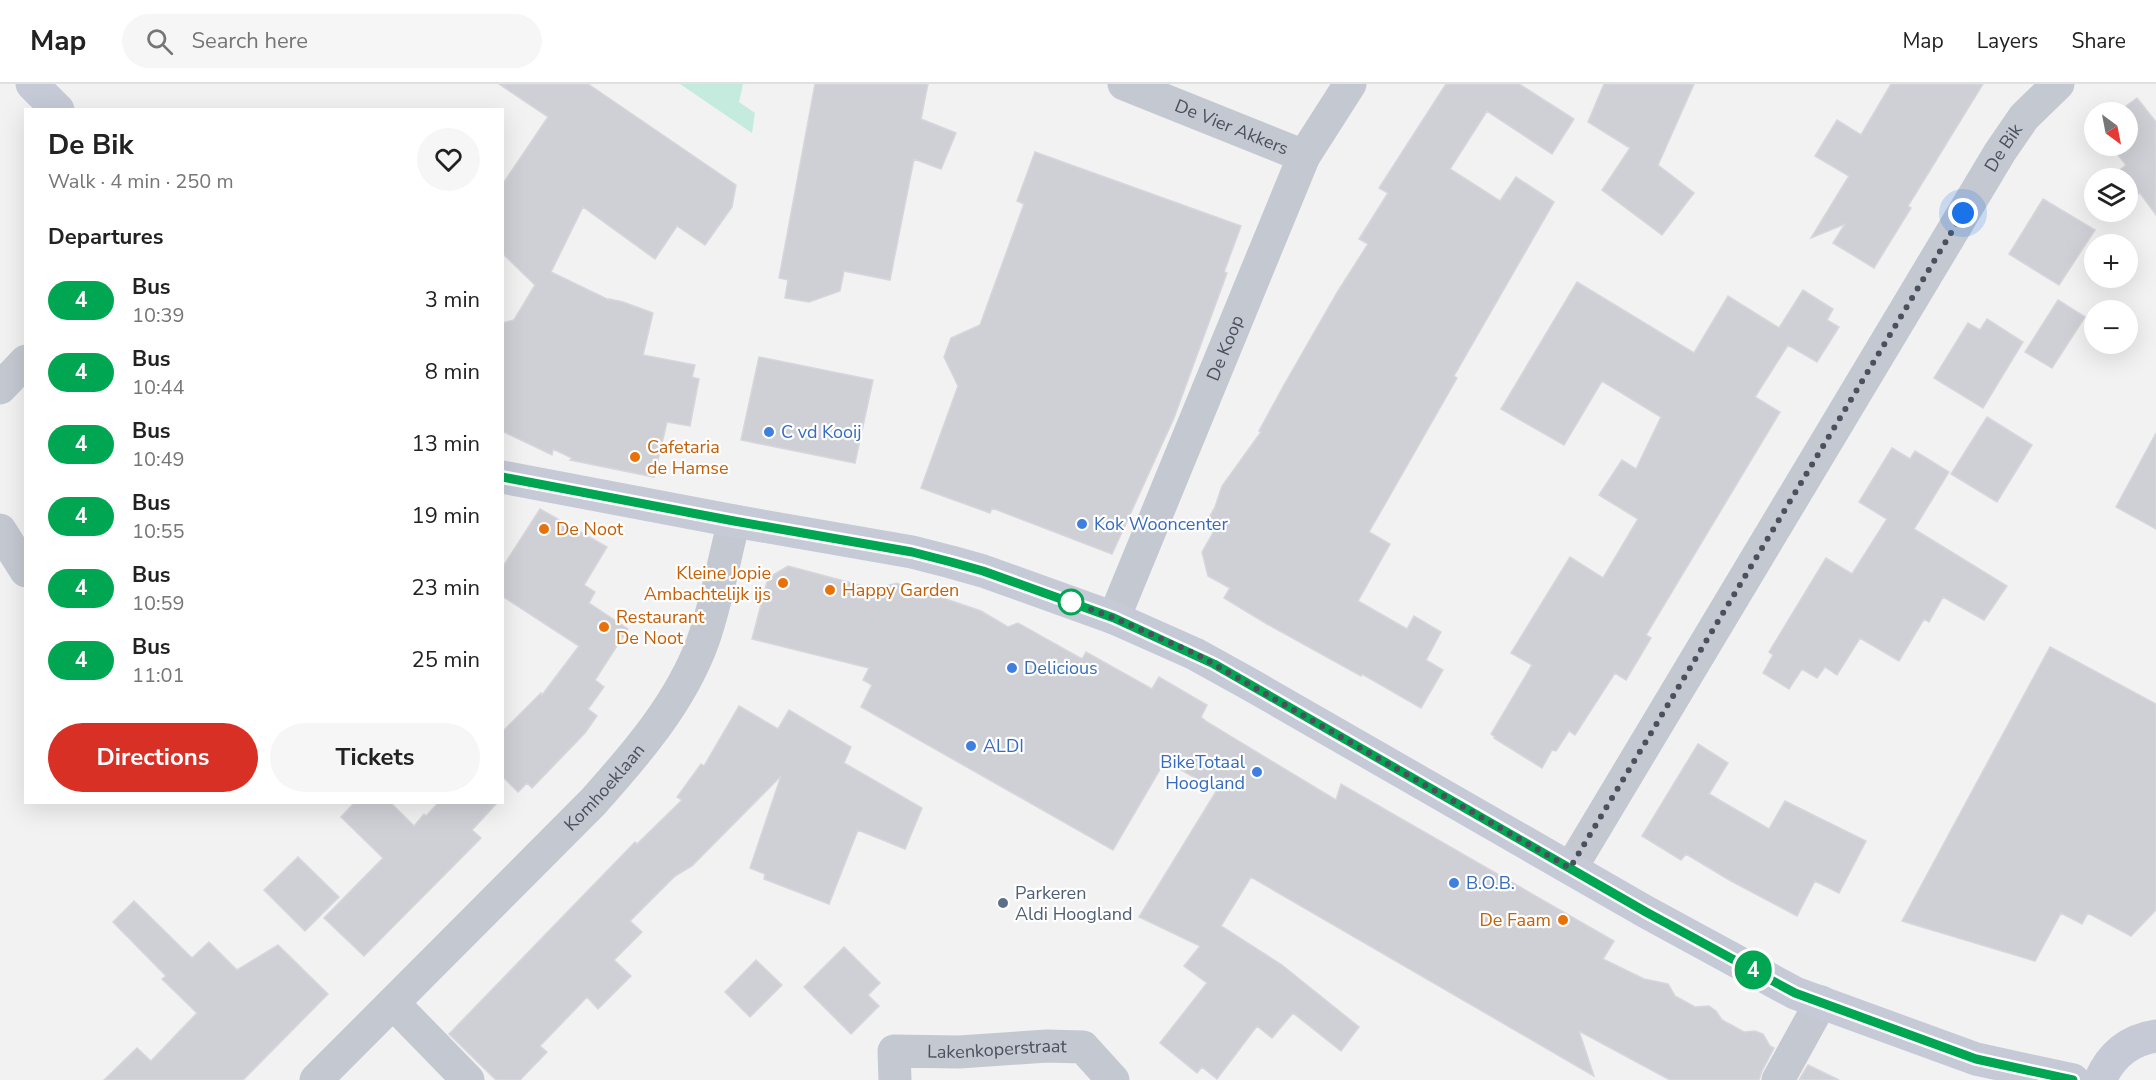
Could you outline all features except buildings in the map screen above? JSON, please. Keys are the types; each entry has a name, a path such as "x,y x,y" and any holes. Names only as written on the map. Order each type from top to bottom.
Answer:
{"street":[{"path":"32,84 56,108"},
{"name":"De Vier Akkers","path":"1124,84 1304,156"},
{"name":"De Koop","path":"1114,618 1304,156 1350,84"},
{"name":"De Bik","path":"1570,868 2000,152 2024,117 2058,84"},
{"path":"0,388 24,363"},
{"path":"504,477 931,557 983,571 1114,618 1214,664 1646,912 1795,993 1976,1059 2073,1080"},
{"name":"Komhoeklaan","path":"316,1080 593,802 627,764 656,725 690,671 704,640 734,521"},
{"path":"0,530 24,568"},
{"path":"1778,1080 1821,1002"},
{"path":"393,1003 468,1080"},
{"path":"2100,1080 2105,1068 2115,1055 2144,1038 2156,1036"},
{"name":"Lakenkoperstraat","path":"895,1080 894,1051 959,1052 1047,1046 1083,1047 1113,1080"}],"green space":[{"path":"680,84 743,84 739,102 755,113 752,133"}],"bus line":[{"name":"4","path":"504,477 912,552 983,571 1114,618 1196,654 1390,763 1646,912 1795,993 1976,1059 2073,1080"}],"place":[{"name":"C vd Kooij","path":"769,432"},
{"name":"Cafetaria de Hamse","path":"635,457"},
{"name":"Kok Wooncenter","path":"1082,524"},
{"name":"De Noot","path":"544,529"},
{"name":"Kleine Jopie Ambachtelijk ijs","path":"783,583"},
{"name":"Happy Garden","path":"830,590"},
{"name":"Restaurant De Noot","path":"604,627"},
{"name":"Delicious","path":"1012,668"},
{"name":"ALDI","path":"971,746"},
{"name":"BikeTotaal Hoogland","path":"1257,772"},
{"name":"B.O.B.","path":"1454,883"},
{"name":"Parkeren Aldi Hoogland","path":"1003,903"},
{"name":"De Faam","path":"1563,920"}],"route":[{"path":"1071,602 1196,654 1570,868 1963,213"}]}
